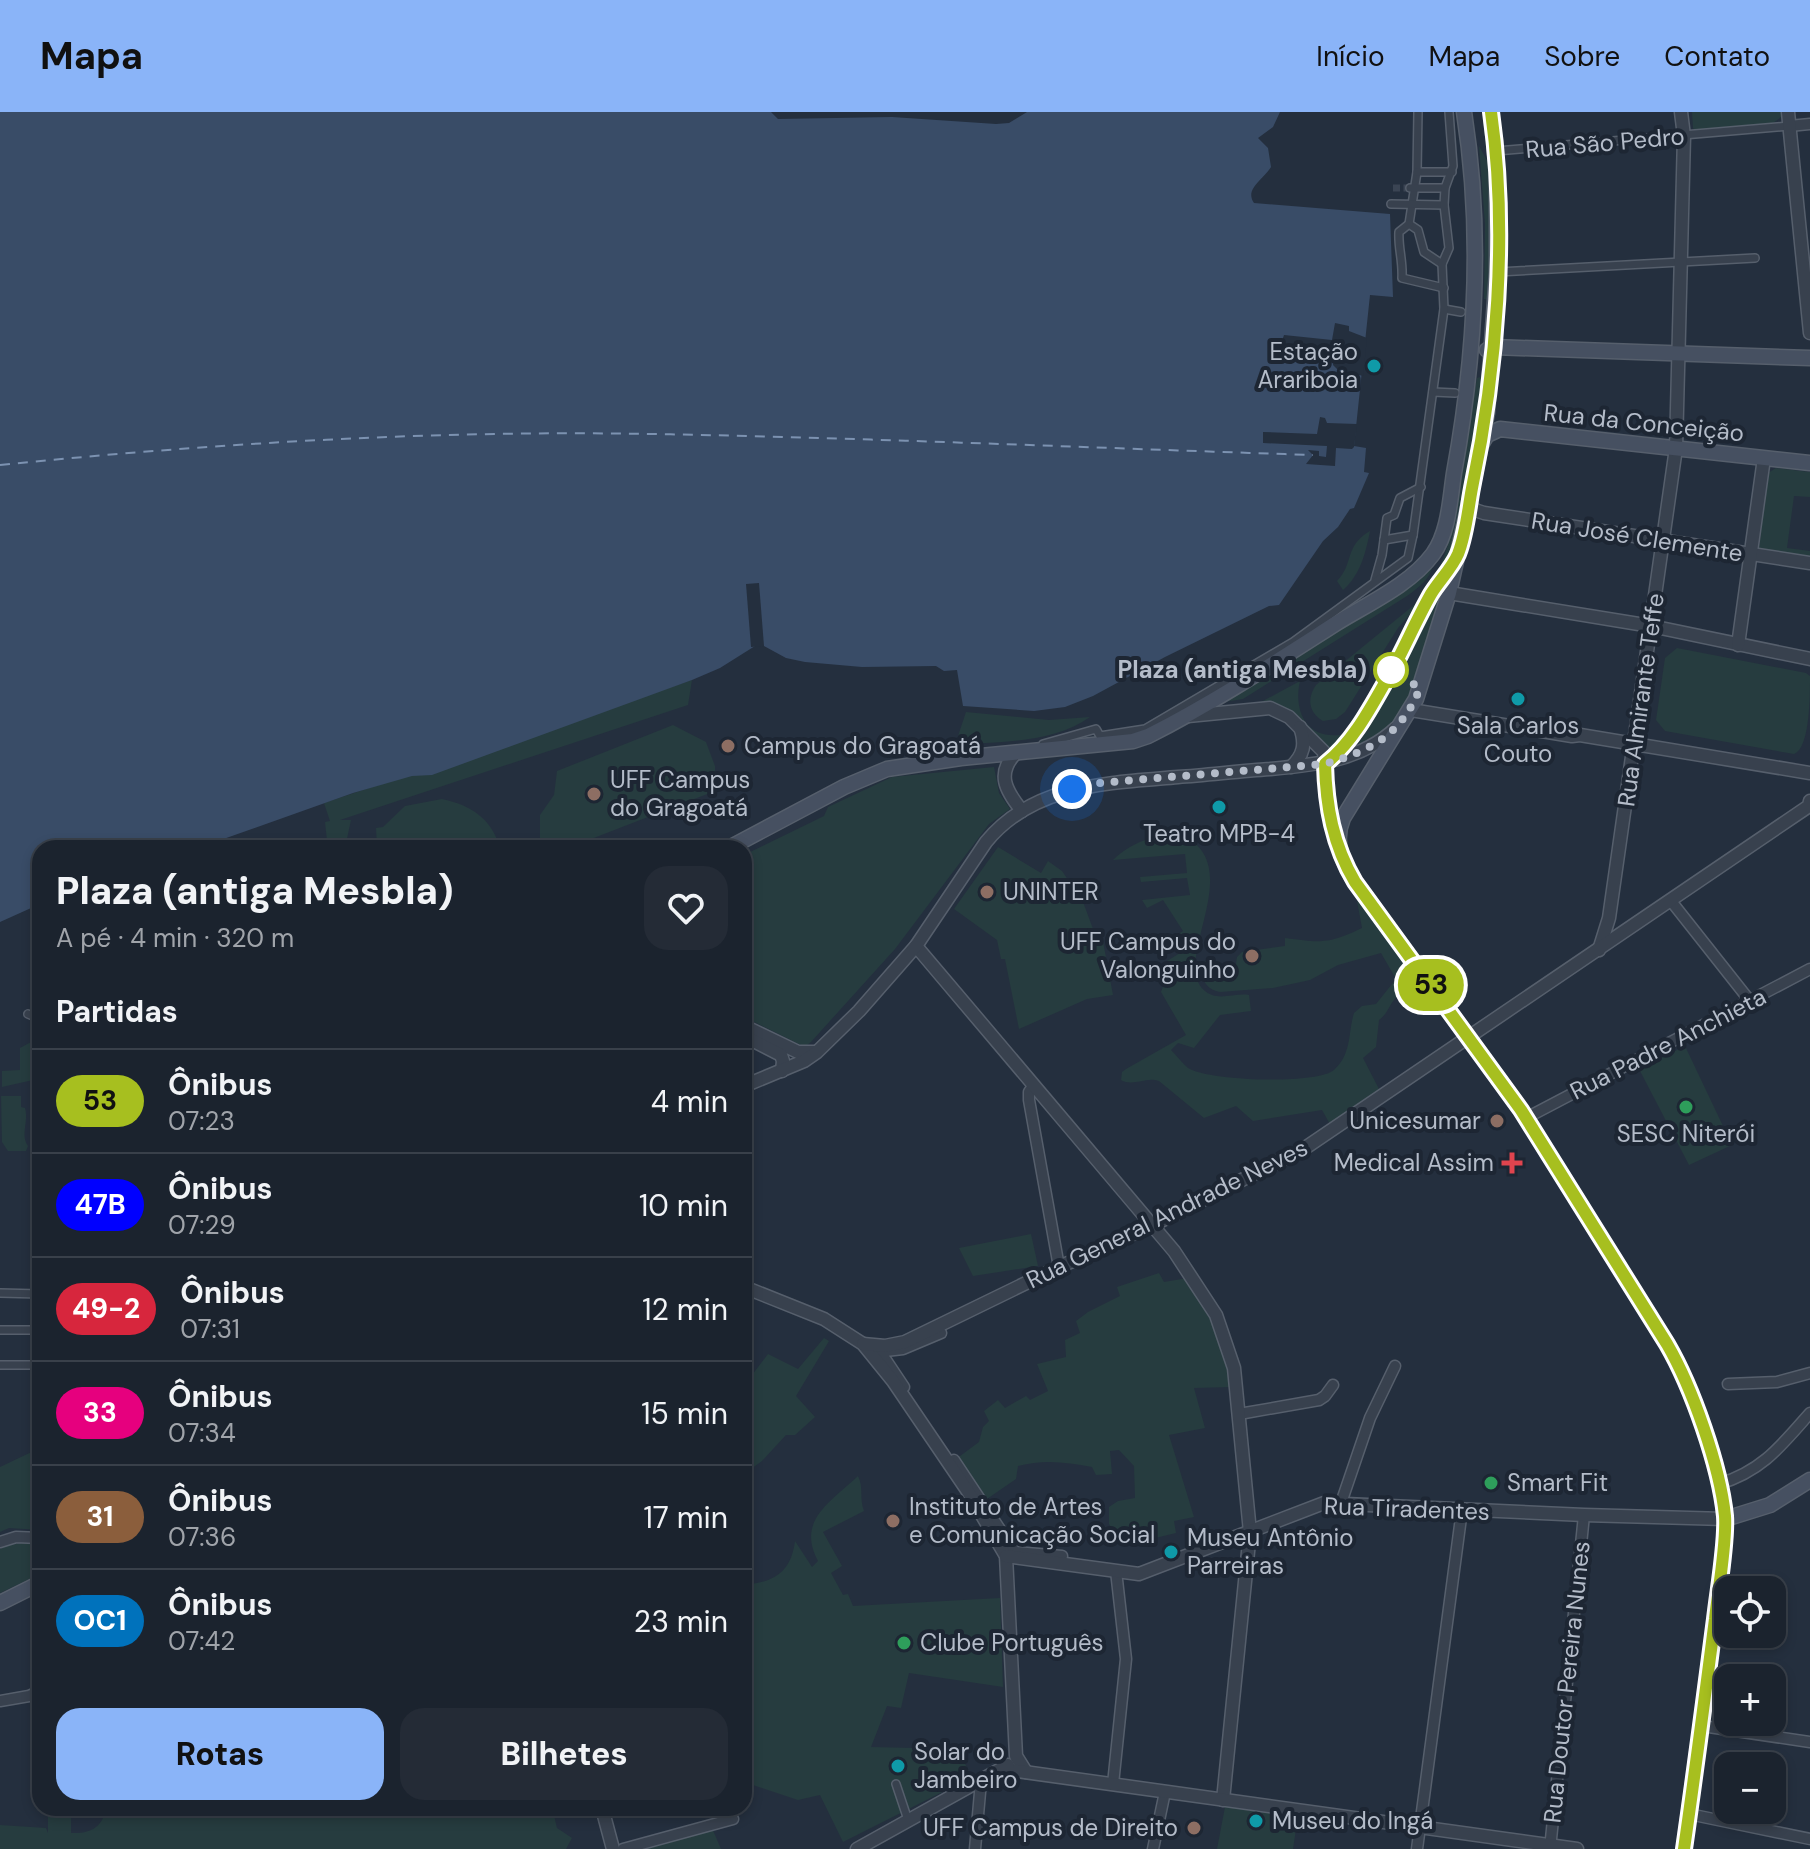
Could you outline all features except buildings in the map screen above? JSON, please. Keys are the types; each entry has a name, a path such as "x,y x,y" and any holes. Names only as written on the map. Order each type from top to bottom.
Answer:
{"main road":[{"path":"744,840 844,787 887,769 917,763 1133,741 1148,736 1269,668 1401,582 1432,555 1443,536 1472,357 1475,199 1464,112"},
{"path":"1491,112 1496,151 1497,272 1493,347 1481,445 1469,503 1449,593 1408,715 1343,818 1338,837 1343,860 1355,882 1526,1118 1684,1373 1719,1484 1725,1519 1702,1726 1684,1849"},
{"path":"1472,357 1493,347 1810,358"},
{"name":"Rua da Conceição","path":"1481,445 1487,435 1500,429 1810,463"},
{"path":"1725,1519 1770,1505 1810,1480"},
{"path":"0,1603 32,1587"}],"street":[{"path":"1418,112 1413,205 1409,224 1399,232 1398,245 1403,255 1402,278 1444,288"},
{"path":"1022,811 1008,793 1004,779 1005,766 1019,752 1096,729 1100,736 1145,729 1293,642 1408,558 1421,487 1444,309 1442,264 1449,248 1444,205 1445,188 1452,172 1449,112"},
{"name":"Rua Almirante Teffe","path":"1599,950 1609,918 1636,742 1676,448 1684,136 1681,112"},
{"path":"1788,112 1806,257 1810,333"},
{"name":"Rua São Pedro","path":"1496,151 1810,124"},
{"path":"1451,145 1463,144"},
{"path":"1417,172 1452,172"},
{"path":"1412,188 1445,188"},
{"path":"1391,204 1444,205"},
{"path":"1409,224 1418,230 1424,252 1442,264"},
{"path":"1497,272 1755,258"},
{"path":"1444,309 1461,312"},
{"path":"1433,392 1455,393"},
{"path":"1738,645 1764,458"},
{"path":"1374,581 1387,518 1394,515 1400,498 1421,487"},
{"name":"Rua José Clemente","path":"1469,503 1475,510 1484,513 1810,563"},
{"path":"1384,540 1413,535"},
{"path":"1449,593 1651,626 1810,659"},
{"path":"1185,717 1270,708 1282,712 1299,725 1320,747 1325,764 1329,816 1338,837"},
{"path":"752,1083 817,1052 884,984 916,946 986,842 1005,822 1062,792 1099,783 1325,764 1374,745 1408,715 1636,742 1810,773"},
{"path":"1291,767 1304,747 1299,725"},
{"name":"Rua General Andrade Neves","path":"863,1344 885,1346 905,1342 1153,1225 1296,1153 1626,932 1810,804"},
{"path":"1671,901 1750,1001"},
{"path":"1609,918 1615,928 1626,932"},
{"path":"916,946 1153,1225 1191,1275 1216,1315 1234,1368 1250,1532 1223,1800"},
{"name":"Rua Padre Anchieta","path":"1526,1118 1810,969"},
{"path":"28,1014 32,1016"},
{"path":"752,1030 798,1052 817,1052"},
{"path":"752,1040 781,1055 782,1071"},
{"path":"1034,1085 1029,1092 1029,1100 1059,1267"},
{"path":"752,1290 824,1319 863,1344 901,1393 969,1493 1006,1556 1016,1756 1026,1772"},
{"path":"0,1293 32,1294"},
{"path":"0,1330 32,1330"},
{"path":"941,1333 903,1349 877,1352 886,1360 1015,1552 1062,1556"},
{"path":"0,1365 32,1365"},
{"path":"1341,1503 1370,1418 1395,1366"},
{"path":"1728,1384 1777,1382 1810,1373"},
{"path":"1239,1414 1319,1400 1333,1385"},
{"path":"1719,1484 1741,1477 1771,1457 1810,1413"},
{"name":"Rua Tiradentes","path":"1006,1556 1139,1574 1308,1507 1341,1503 1725,1519"},
{"path":"1417,1849 1462,1510"},
{"name":"Rua Doutor Pereira Nunes","path":"1551,1847 1584,1515"},
{"path":"0,1542 16,1537 32,1538"},
{"path":"1113,1784 1126,1659 1116,1571"},
{"path":"0,1701 32,1695"},
{"path":"1702,1726 1810,1742"},
{"path":"857,1849 1003,1769 1016,1756"},
{"path":"1003,1769 1577,1849"},
{"path":"975,1849 981,1781"},
{"path":"896,1784 908,1820"},
{"path":"1153,1849 1165,1792"},
{"path":"1689,1814 1810,1839"},
{"path":"604,1816 613,1849"},
{"path":"623,1849 733,1819"}],"green space":[{"path":"1692,112 1783,112 1784,115 1773,123 1696,132"},
{"path":"1479,146 1489,164 1489,300 1484,299 1485,224"},
{"path":"1477,378 1483,378 1476,434 1451,551 1431,590 1398,628 1345,712 1336,719 1323,721 1310,704 1316,685 1419,601 1436,578 1448,545"},
{"path":"1776,468 1810,472 1810,497 1794,496 1787,548 1810,551 1810,557 1759,548 1768,473"},
{"path":"1370,531 1358,571 1343,590 1337,581 1356,543"},
{"path":"1433,563 1427,578 1407,596 1243,699 1224,702 1402,591"},
{"path":"1437,595 1440,596 1419,671 1403,708 1381,735 1354,751 1395,682"},
{"path":"1677,648 1810,676 1808,720 1799,750 1794,754 1665,731 1656,720 1665,658"},
{"path":"692,680 688,705 340,820 351,820 347,840 327,840 325,822 330,821 324,803"},
{"path":"1300,681 1301,714 1312,729 1333,735 1346,734 1332,750 1292,714 1261,702"},
{"path":"966,712 1049,720 1090,717 1075,726 1043,737 955,745"},
{"path":"673,725 706,742 715,766 715,791 589,840 540,840 540,815 554,795 557,771"},
{"path":"994,767 999,793 1010,809 989,824 895,949 805,1047 752,1021 752,851 824,816 828,807 892,777"},
{"path":"442,799 462,805 486,821 497,840 377,840 376,828 383,827 405,806"},
{"path":"1179,834 1200,849 1209,869 1209,893 1195,965 1199,983 1216,996 1249,995 1251,1011 1220,1015 1194,1048 1178,1043 1171,1050 1188,1068 1217,1076 1262,1080 1323,1075 1334,1070 1344,1057 1354,1013 1362,1006 1376,1004 1396,979 1381,953 1338,965 1310,980 1273,988 1220,992 1204,981 1202,971 1205,961 1235,970 1237,957 1242,952 1285,946 1285,938 1325,941 1350,933 1362,928 1357,901 1366,905 1410,974 1396,986 1401,993 1379,1020 1376,1047 1363,1058 1380,1091 1331,1126 1322,1110 1253,1121 1236,1106 1204,1118 1159,1081 1121,1080 1122,1072 1126,1069 1186,1035 1161,992 1167,961 1180,953 1172,938 1183,931 1163,900 1147,908 1142,900 1190,895 1187,878 1141,882 1140,877 1187,873 1185,854 1113,860 1143,841"},
{"path":"998,847 1041,873 1048,861 1062,871 1075,890 1079,891 1096,937 1102,936 1113,995 1087,999 1019,1029 1005,959 1001,959 997,940 954,909"},
{"path":"32,1042 32,1080 2,1087 2,1071 20,1070 20,1048"},
{"name":"SESC Niterói","path":"1685,1046 1732,1145 1689,1165 1639,1069"},
{"path":"1,1096 21,1096 21,1107 25,1108 26,1113 26,1151 8,1151 2,1142"},
{"path":"1031,1234 1038,1266 973,1276 959,1248"},
{"path":"1159,1273 1164,1282 1188,1278 1216,1310 1231,1342 1232,1387 1194,1388 1205,1428 1169,1435 1194,1517 1174,1521 1176,1533 1147,1540 1115,1534 1109,1524 1109,1507 1118,1501 1135,1498 1134,1466 1119,1450 1110,1451 1112,1474 1096,1475 1092,1467 1064,1463 1037,1462 1018,1466 1016,1479 984,1501 956,1459 979,1442 983,1427 989,1421 984,1411 998,1400 1005,1408 1026,1396 1030,1400 1048,1391 1037,1364 1066,1357 1065,1340 1080,1333 1076,1321 1120,1296 1117,1287"},
{"path":"824,1338 829,1341 796,1396 815,1417 795,1435 786,1435 752,1468 752,1375 768,1354 798,1369"},
{"path":"32,1452 32,1529 9,1528 0,1532 0,1467"},
{"path":"858,1476 864,1511 823,1532 842,1566 831,1573 843,1595 848,1594 853,1606 1000,1598 1003,1687 909,1673 901,1708 887,1706 871,1747 957,1749 972,1777 843,1842 820,1795 798,1800 752,1785 752,1583 780,1574 790,1561 795,1541 812,1567 818,1561 811,1534 814,1523 828,1504"},
{"path":"32,1544 32,1578 0,1593 0,1549 7,1545"},
{"path":"1225,1807 1298,1816 1293,1849 1217,1849"},
{"path":"48,1816 71,1816 71,1833 78,1833 94,1828 104,1816 554,1816 557,1828 572,1838 566,1849 0,1849 0,1825 46,1828 48,1833"},
{"path":"712,1828 721,1849 637,1849"}],"water":[{"path":"0,112 771,112 778,119 892,117 996,124 1009,123 1027,112 1280,112 1273,127 1258,138 1268,148 1271,167 1251,193 1254,203 1390,214 1393,297 1370,295 1354,446 1366,448 1364,472 1369,473 1354,508 1323,541 1279,605 1269,606 1093,696 1065,707 1034,711 963,706 957,670 944,671 936,666 862,667 805,662 786,658 764,646 755,646 720,668 692,680 432,775 412,776 353,793 221,840 32,840 32,908 0,922"}],"pier":[{"path":"1335,323 1349,326 1349,331 1367,338 1363,376 1337,369 1333,365 1334,357 1280,347 1284,335 1332,340"},
{"path":"1320,417 1325,418 1327,423 1357,424 1354,447 1336,448 1335,466 1306,464 1313,455 1308,450 1319,451 1319,456 1326,457 1327,446 1263,443 1263,432 1317,434"},
{"path":"759,583 764,646 751,647 746,584"}],"ferry route":[{"path":"0,465 163,450 326,440 571,433 1313,455"}],"tunnel":[{"path":"1393,188 1410,188"}],"bus line":[{"name":"53","path":"1491,112 1497,196 1493,347 1485,426 1458,554 1431,595 1359,724 1337,755 1325,764 1327,806 1343,860 1355,882 1521,1110 1667,1344 1684,1373 1694,1401 1719,1484 1725,1519 1702,1726 1684,1849"}],"place":[{"name":"Estação Arariboia","path":"1374,366"},
{"name":"Plaza (antiga Mesbla)","path":"1391,670"},
{"name":"Sala Carlos Couto","path":"1518,699"},
{"name":"Campus do Gragoatá","path":"728,746"},
{"name":"UFF Campus do Gragoatá","path":"594,794"},
{"name":"Teatro MPB-4","path":"1219,807"},
{"name":"UNINTER","path":"987,892"},
{"name":"UFF Campus do Valonguinho","path":"1252,956"},
{"name":"SESC Niterói","path":"1686,1107"},
{"name":"Unicesumar","path":"1497,1121"},
{"name":"Medical Assim","path":"1512,1163"},
{"name":"Smart Fit","path":"1491,1483"},
{"name":"Instituto de Artes e Comunicação Social","path":"893,1521"},
{"name":"Museu Antônio Parreiras","path":"1171,1552"},
{"name":"Clube Português","path":"904,1643"},
{"name":"Solar do Jambeiro","path":"898,1766"},
{"name":"Museu do Ingá","path":"1256,1821"},
{"name":"UFF Campus de Direito","path":"1194,1828"}],"route":[{"path":"1072,789 1099,783 1325,764 1353,755 1383,739 1411,710 1420,688 1391,670"}]}
